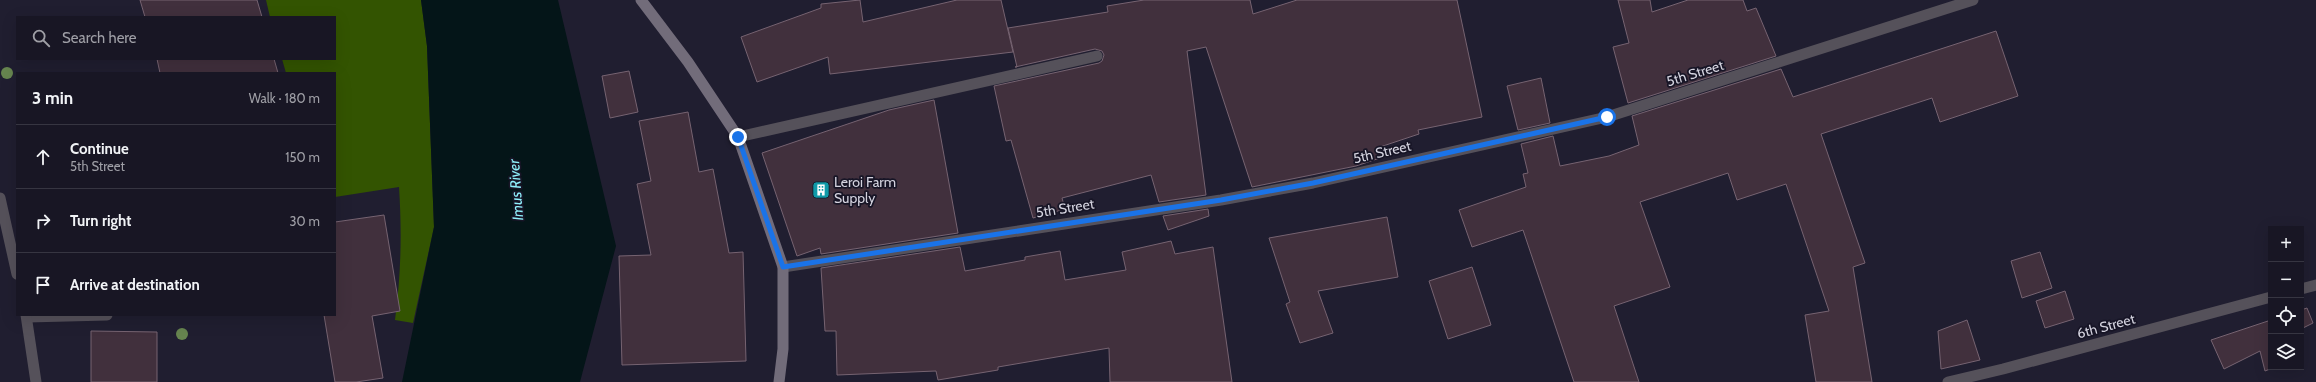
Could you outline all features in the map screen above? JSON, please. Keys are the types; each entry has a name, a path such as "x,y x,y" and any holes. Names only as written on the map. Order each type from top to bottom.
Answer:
{"main road":[{"path":"641,0 688,62 738,137 783,267 783,350 779,382"}],"street":[{"name":"5th Street","path":"783,267 1221,200 1313,183 1607,117 1973,0"},
{"path":"738,137 1097,56"},
{"path":"0,198 16,270"},
{"path":"2304,288 2316,285"},
{"name":"6th Street","path":"1948,382 2003,369 2268,298"},
{"path":"26,316 36,382"}],"green space":[{"path":"266,0 421,0 427,46 434,227 413,323 395,320 399,287 400,254 399,187 336,197 336,72 286,72 282,60 336,60 336,16 270,16"}],"water":[{"name":"Imus River","path":"421,0 558,0 616,246 580,382 402,382 434,227 427,46"}],"building":[{"path":"140,0 257,0 262,16 145,16"},
{"path":"860,0 863,22 957,0 1001,0 1013,52 830,74 828,57 757,82 741,37 821,8 821,4"},
{"path":"1144,0 1250,0 1253,14 1297,0 1457,0 1482,117 1418,130 1419,134 1377,148 1380,158 1356,166 1252,187 1206,47 1187,51 1206,195 1159,202 1151,175 1062,198 1065,209 1033,218 1011,140 1006,141 994,86 1099,63 1102,61 1104,55 1102,51 1095,49 1017,67 1008,28 1108,12 1107,6"},
{"path":"1618,0 1650,0 1652,12 1688,0 1743,0 1747,11 1756,8 1776,56 1628,103 1613,47 1629,43"},
{"path":"1996,31 2018,96 1940,122 1932,98 1821,134 1865,263 1853,267 1872,382 1816,382 1805,315 1829,311 1786,184 1737,200 1728,173 1640,202 1670,287 1614,306 1639,382 1574,382 1523,230 1472,247 1459,210 1526,187 1523,174 1528,173 1521,144 1553,136 1560,166 1609,156 1639,145 1632,116 1781,69 1793,97"},
{"path":"157,60 274,60 278,72 160,72"},
{"path":"629,71 638,112 610,118 602,76"},
{"path":"1541,78 1550,123 1518,130 1507,86"},
{"path":"934,100 958,233 821,254 820,248 797,256 762,153 889,110"},
{"path":"688,112 699,172 713,169 729,253 743,252 746,361 622,365 619,256 651,255 637,184 651,181 639,121"},
{"path":"1208,209 1209,216 1168,230 1163,216"},
{"path":"384,215 400,311 372,316 383,378 356,382 335,382 324,316 336,316 336,222"},
{"path":"1387,217 1398,277 1318,291 1333,333 1300,343 1286,304 1290,302 1269,238"},
{"path":"1171,241 1175,254 1213,247 1232,382 1110,382 1109,348 998,367 998,370 938,380 936,371 837,375 836,331 825,331 821,268 960,247 965,271 1025,260 1025,257 1060,251 1065,280 1126,270 1122,252"},
{"path":"2040,252 2052,288 2022,298 2011,261"},
{"path":"1472,267 1491,325 1448,339 1429,281"},
{"path":"2065,291 2074,319 2045,328 2036,301"},
{"path":"2307,308 2313,323 2304,328 2304,309"},
{"path":"1967,320 1980,360 1941,369 1938,331"},
{"path":"2268,321 2268,370 2265,371 2260,351 2224,369 2211,340"},
{"path":"91,331 157,332 157,382 91,382"}],"place":[{"name":"Leroi Farm Supply","path":"821,190"}],"route":[{"path":"738,137 783,267 1221,200 1313,183 1607,117"}]}
